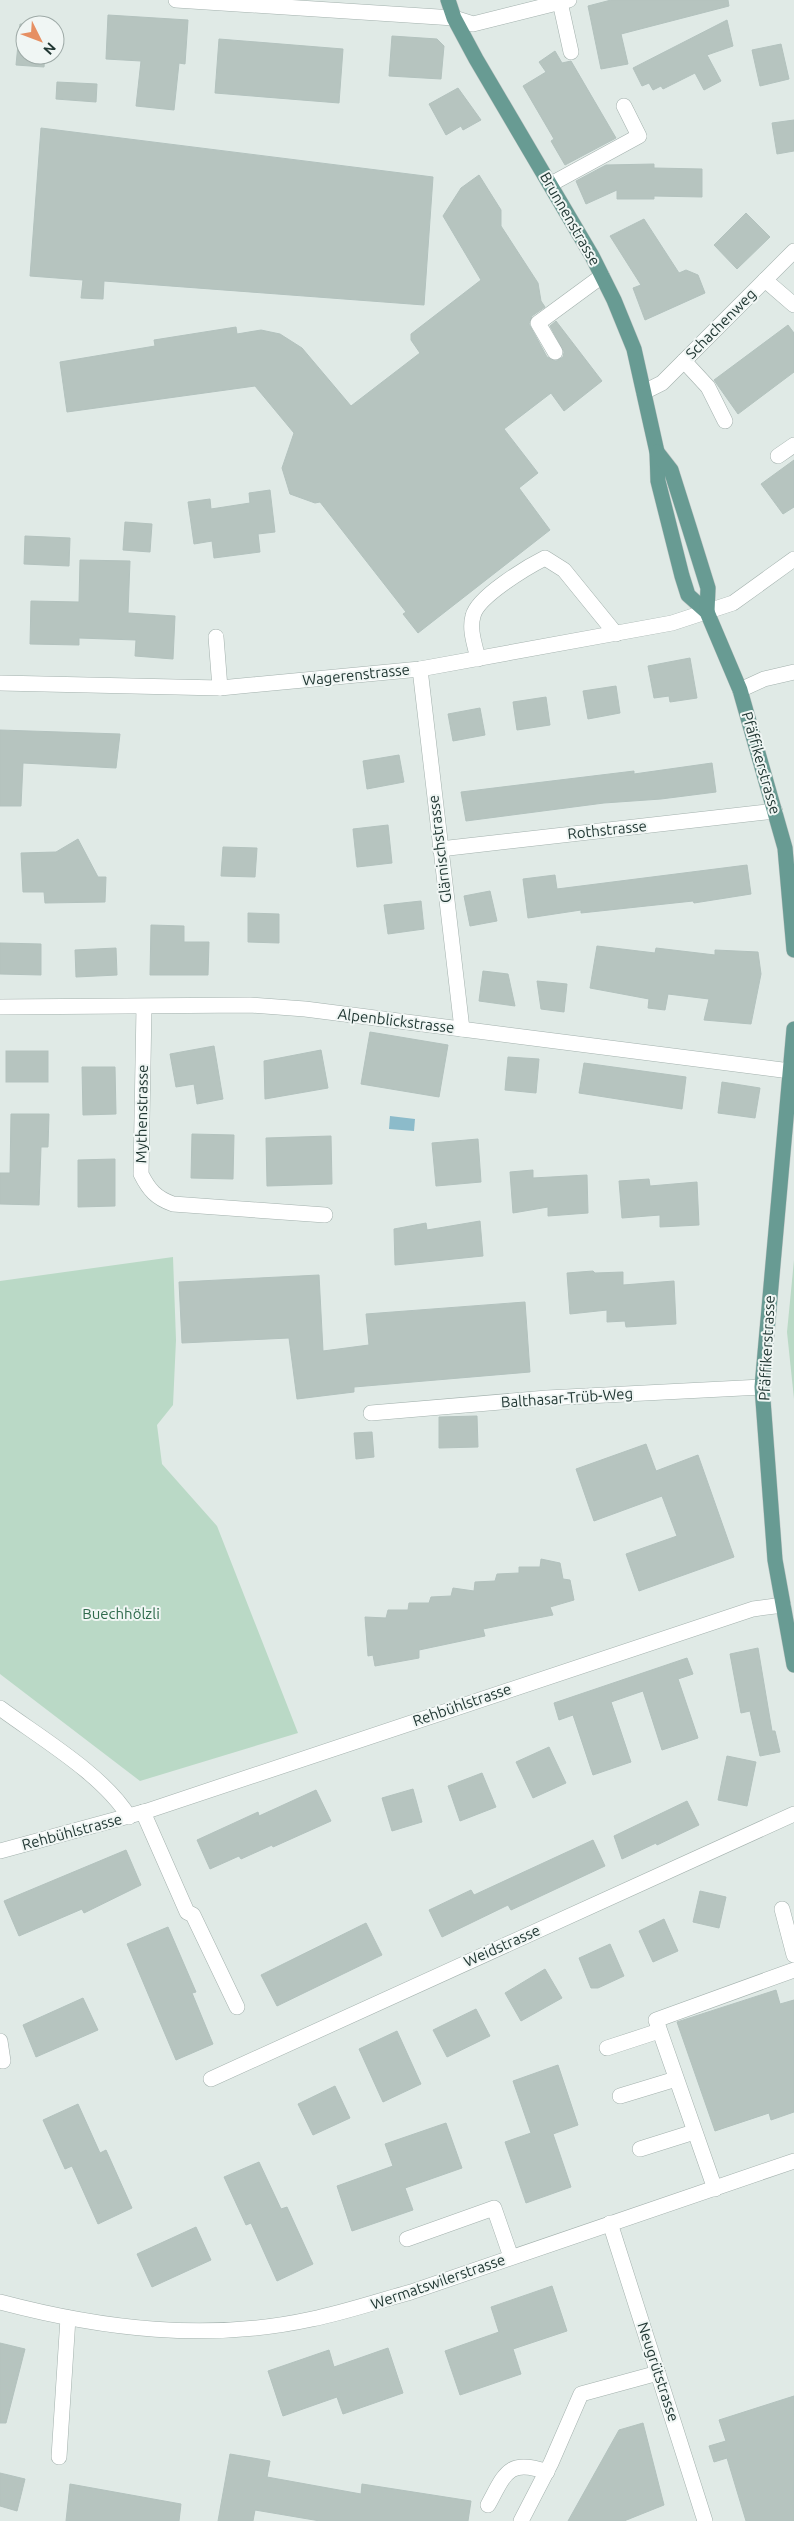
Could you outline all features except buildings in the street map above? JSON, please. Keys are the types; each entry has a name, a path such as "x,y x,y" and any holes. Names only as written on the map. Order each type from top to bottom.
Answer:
{"main road":[{"name":"Brunnenstrasse","path":"448,0 454,18 476,59 551,184 602,276 634,349 657,452 658,482 682,576 688,595 707,612"},
{"name":"Brunnenstrasse","path":"657,452 671,470 690,527 708,588 707,612"},
{"name":"Pfäffikerstrasse","path":"707,612 740,690 785,848 794,950"},
{"name":"Pfäffikerstrasse","path":"794,1029 762,1387 770,1508 783,1605 794,1665"}],"street":[{"path":"176,0 454,18 472,24 564,1 571,52"},
{"path":"551,184 639,136 624,106"},
{"name":"Schachenweg","path":"644,392 662,384 794,251"},
{"path":"555,352 538,323 602,276"},
{"path":"765,280 794,305"},
{"path":"684,361 708,388 725,421"},
{"path":"778,456 794,445"},
{"path":"478,659 472,630 473,615 484,599 530,565 545,558 564,570 616,634"},
{"name":"Wagerenstrasse","path":"0,683 220,688 420,669 672,623 733,603 794,560"},
{"path":"216,637 220,688"},
{"name":"Glärnischstrasse","path":"420,669 462,1029"},
{"path":"740,690 764,679 794,672"},
{"name":"Rothstrasse","path":"440,849 775,811"},
{"name":"Alpenblickstrasse","path":"0,1007 259,1006 305,1009 790,1071"},
{"name":"Mythenstrasse","path":"144,1007 141,1174 149,1190 160,1199 173,1204 325,1215"},
{"name":"Balthasar-Trüb-Weg","path":"371,1413 546,1398 762,1387"},
{"name":"Rehbühlstrasse","path":"0,1851 136,1814 753,1609 783,1605"},
{"path":"0,1708 102,1784 136,1814 187,1912 193,1915 237,2007"},
{"name":"Weidstrasse","path":"211,2079 794,1814"},
{"path":"782,1909 794,1955"},
{"path":"715,2189 656,2020 794,1970"},
{"path":"607,2048 660,2032"},
{"path":"0,2041 3,2061"},
{"path":"620,2096 676,2079"},
{"path":"640,2149 694,2132"},
{"name":"Wermatswilerstrasse","path":"0,2302 68,2318 148,2330 212,2330 262,2327 310,2320 358,2309 794,2161"},
{"path":"408,2239 494,2208 511,2258"},
{"name":"Neugrütstrasse","path":"610,2223 705,2521"},
{"path":"59,2457 68,2318"},
{"path":"521,2521 547,2472 581,2394 658,2372"},
{"path":"488,2504 506,2472 513,2467 529,2465 547,2472"}],"green space":[{"name":"Buechhölzli","path":"173,1257 176,1340 173,1405 157,1425 162,1464 217,1526 298,1733 140,1781 0,1674 0,1281"},
{"path":"794,1260 794,1399 787,1332"}],"water":[{"path":"390,1116 415,1119 414,1131 389,1129"}]}
